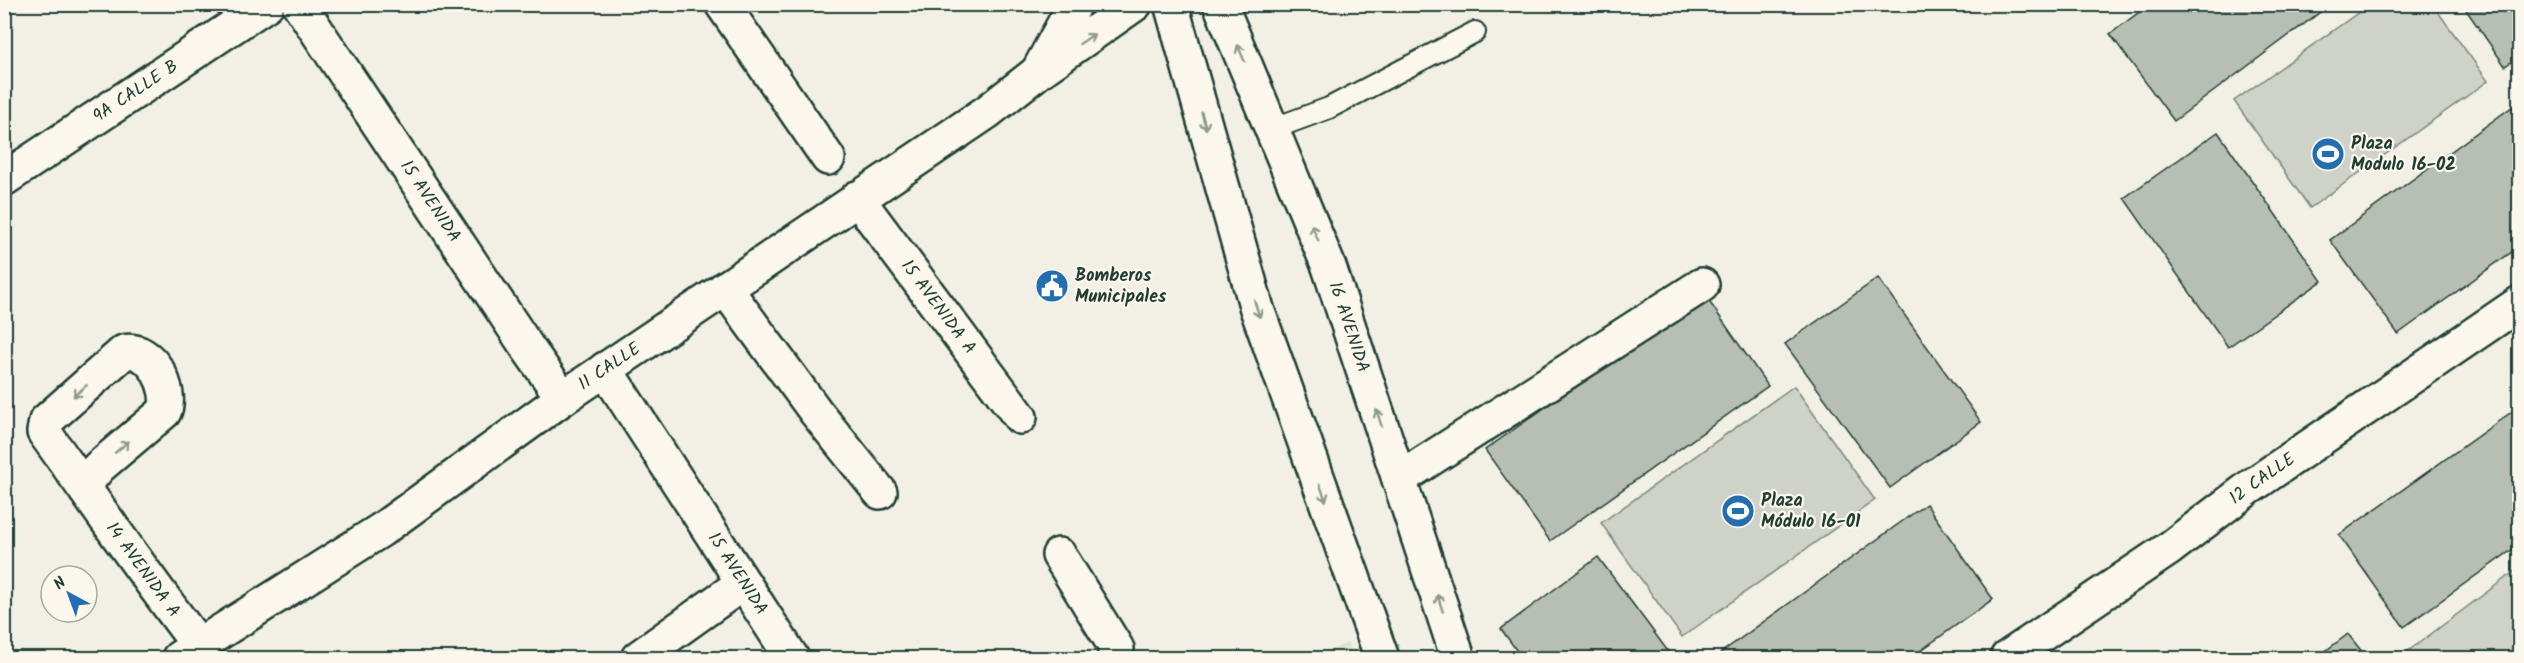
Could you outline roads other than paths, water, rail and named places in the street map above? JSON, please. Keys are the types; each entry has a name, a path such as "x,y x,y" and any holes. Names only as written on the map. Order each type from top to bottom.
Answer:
{"street":[{"name":"9A CALLE B","path":"4,179 267,4"},
{"name":"15 AVENIDA","path":"299,4 563,398"},
{"path":"722,4 828,158"},
{"name":"11 CALLE","path":"1038,72 1075,4"},
{"name":"11 CALLE","path":"190,653 381,530 563,398 987,112 1038,72 1135,4"},
{"path":"1172,4 1257,309 1382,658"},
{"name":"16 AVENIDA","path":"1220,4 1329,267 1458,658"},
{"name":"15 AVENIDA A","path":"857,198 1020,417"},
{"path":"1399,479 1702,285"},
{"path":"725,288 816,412 880,492"},
{"name":"12 CALLE","path":"2007,658 2170,548 2250,487 2520,303"},
{"name":"15 AVENIDA","path":"605,369 792,658"},
{"name":"14 AVENIDA A","path":"86,491 190,653"},
{"path":"1059,555 1115,654"},
{"path":"638,658 744,583"}],"lane":[{"path":"1272,129 1329,108 1475,32"}],"place":[{"name":"Plaza Modulo 16-02","path":"2328,154"},
{"name":"Bomberos Municipales","path":"1052,286"},
{"name":"Plaza Módulo 16-01","path":"1738,511"}]}
